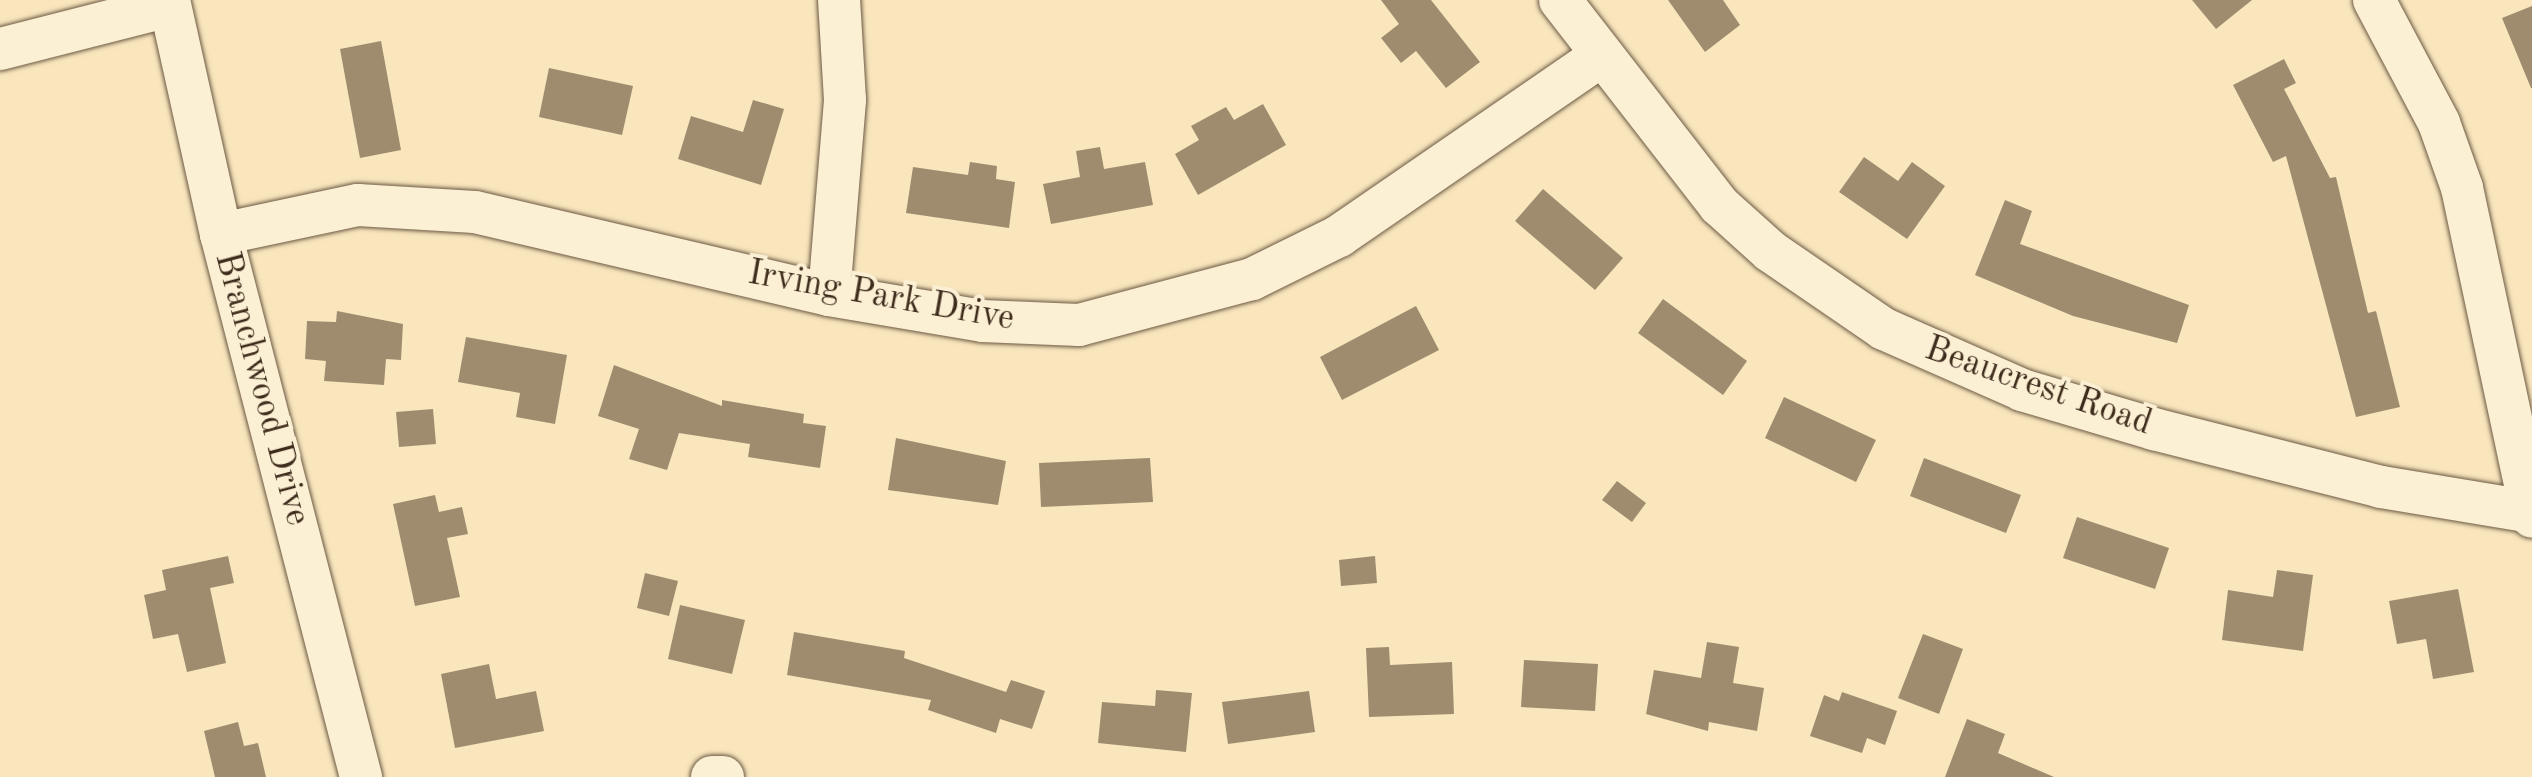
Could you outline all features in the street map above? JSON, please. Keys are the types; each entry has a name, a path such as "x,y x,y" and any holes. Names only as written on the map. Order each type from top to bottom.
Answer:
{"street":[{"path":"830,295 846,100 839,0"},
{"name":"Beaucrest Road","path":"1560,0 1599,57 1685,166 1770,252 1884,329 1945,360 2154,429 2381,486 2531,513"},
{"path":"2374,0 2439,124 2462,188 2531,513"},
{"path":"0,48 169,3"},
{"name":"Branchwood Drive","path":"169,3 220,234 362,777"},
{"name":"Irving Park Drive","path":"220,234 358,205 474,212 830,295 982,320 1079,324 1169,306 1252,279 1339,236 1599,57"},
{"path":"712,777 723,777"}],"building":[{"path":"1381,0 1431,0 1480,62 1446,88 1416,51 1401,63 1381,38 1399,24"},
{"path":"1668,0 1723,0 1740,25 1705,52"},
{"path":"2192,0 2252,0 2216,29"},
{"path":"2532,6 2532,88 2531,88 2502,18"},
{"path":"381,41 401,150 360,158 340,49"},
{"path":"2284,59 2296,83 2284,89 2330,178 2336,177 2368,313 2376,311 2400,407 2356,417 2286,156 2273,162 2233,85"},
{"path":"549,68 633,86 622,135 539,117"},
{"path":"753,100 784,109 761,185 678,159 691,116 743,132"},
{"path":"1263,104 1286,145 1198,195 1175,154 1199,140 1191,126 1226,107 1234,120"},
{"path":"1100,147 1104,169 1145,162 1153,205 1051,224 1043,184 1080,177 1076,151"},
{"path":"1864,157 1898,181 1912,162 1945,186 1907,239 1839,192"},
{"path":"970,162 997,166 996,179 1015,182 1009,228 906,213 913,167 968,175"},
{"path":"1543,189 1623,258 1595,290 1515,221"},
{"path":"2005,200 2032,211 2020,244 2189,305 2177,343 2073,316 1975,275"},
{"path":"1663,299 1747,361 1723,395 1638,333"},
{"path":"1416,306 1439,350 1342,400 1320,357"},
{"path":"337,311 403,324 401,360 386,359 384,385 324,381 326,361 305,359 307,321 336,322"},
{"path":"466,337 567,355 555,424 516,417 520,393 458,382"},
{"path":"614,365 722,406 722,400 804,414 803,423 826,426 820,468 748,457 750,444 679,433 667,470 629,459 639,429 598,416"},
{"path":"1784,397 1876,440 1856,482 1765,438"},
{"path":"433,409 436,444 399,447 396,412"},
{"path":"896,438 1006,461 998,505 888,490"},
{"path":"1150,458 1153,502 1041,507 1039,463"},
{"path":"1924,458 2021,495 2006,533 1910,496"},
{"path":"1617,481 1646,503 1632,522 1602,500"},
{"path":"435,495 439,512 462,507 468,534 447,538 460,597 415,606 393,504"},
{"path":"2077,517 2169,548 2155,589 2063,558"},
{"path":"228,556 234,583 210,588 226,663 187,672 178,634 153,639 144,595 166,590 162,570"},
{"path":"1375,556 1377,583 1341,586 1339,560"},
{"path":"2277,570 2313,575 2303,651 2222,640 2228,590 2273,597"},
{"path":"645,573 678,581 669,616 637,608"},
{"path":"2458,589 2474,672 2433,679 2426,639 2397,644 2389,601"},
{"path":"680,605 745,620 732,674 668,659"},
{"path":"794,632 905,651 904,658 1006,692 1011,680 1045,691 1032,729 1000,719 996,733 928,710 931,700 787,675"},
{"path":"1923,634 1963,649 1939,714 1898,698"},
{"path":"1707,642 1739,647 1733,683 1764,688 1757,731 1709,722 1708,731 1646,714 1654,670 1701,678"},
{"path":"1389,647 1390,665 1452,662 1454,714 1369,717 1366,648"},
{"path":"1524,660 1598,664 1595,711 1521,707"},
{"path":"489,664 496,699 536,691 544,731 455,748 441,674"},
{"path":"1156,690 1192,693 1186,752 1098,743 1102,702 1155,706"},
{"path":"1309,691 1315,732 1228,744 1222,702"},
{"path":"1842,692 1897,711 1885,745 1867,738 1862,753 1810,736 1824,695 1839,701"},
{"path":"1967,719 2005,734 1998,753 2054,777 1945,777"},
{"path":"238,722 244,746 258,743 266,777 215,777 204,731"}]}
